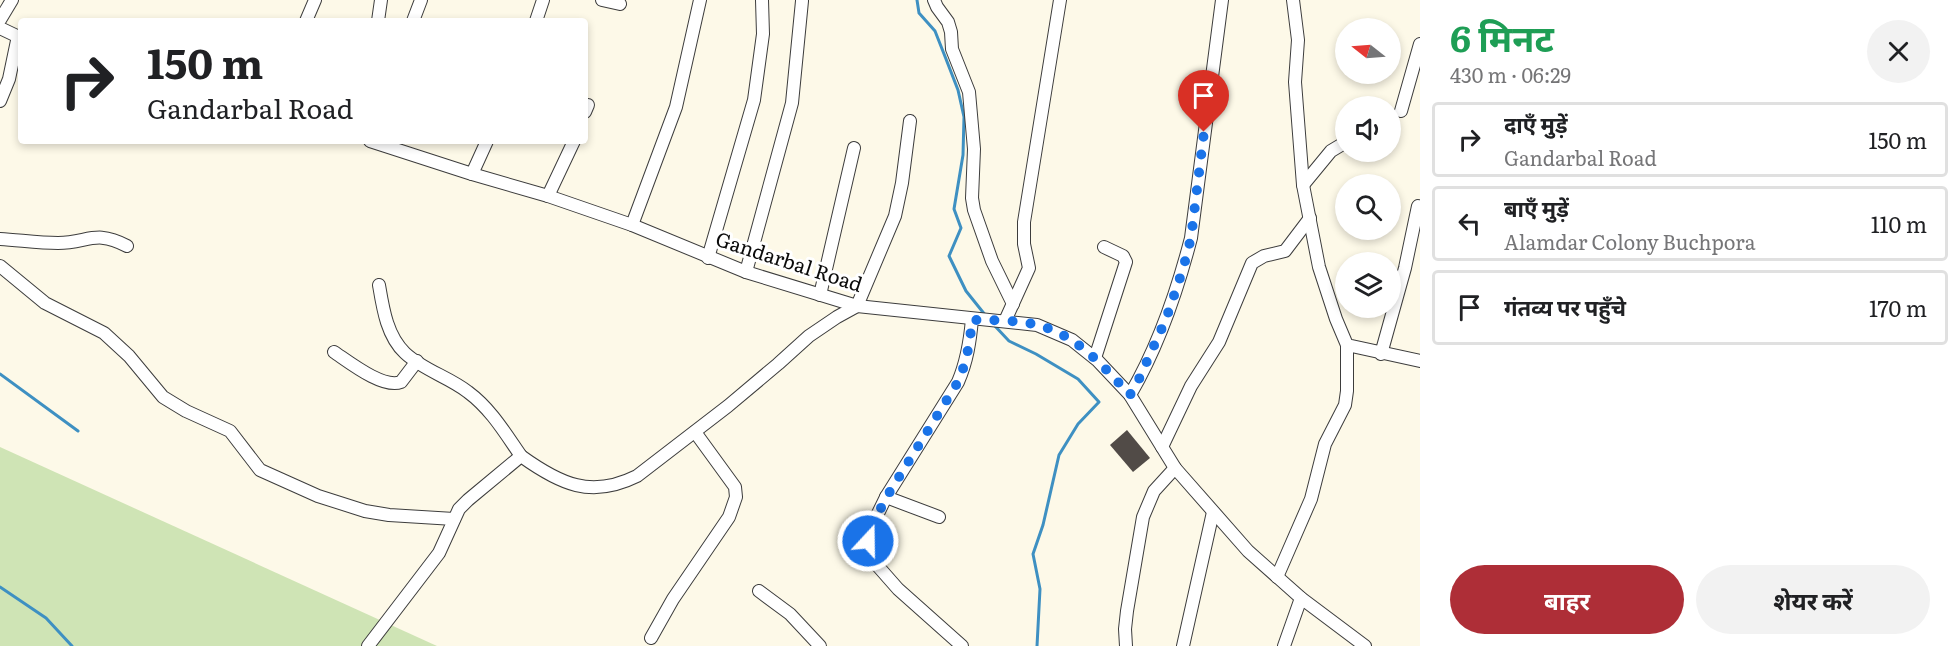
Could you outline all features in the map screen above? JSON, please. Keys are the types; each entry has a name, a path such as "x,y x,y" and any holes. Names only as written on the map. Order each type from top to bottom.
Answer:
{"street":[{"path":"0,20 12,0"},
{"path":"307,18 315,0"},
{"path":"378,18 381,0"},
{"path":"414,18 421,0"},
{"path":"537,18 543,0"},
{"path":"602,0 620,4"},
{"path":"632,225 669,129 700,0"},
{"path":"708,258 754,100 763,34 762,0"},
{"path":"934,0 948,22 952,49 969,92 974,148 972,198 974,210 992,261 1013,304"},
{"path":"1004,321 1029,268 1024,244 1024,222 1060,0"},
{"path":"1130,395 1166,319 1191,238 1222,0"},
{"path":"1277,577 1311,499 1324,444 1345,405 1347,391 1347,345 1319,267 1303,185 1295,82 1298,40 1293,0"},
{"path":"746,272 792,103 802,2"},
{"path":"0,28 18,37"},
{"path":"0,101 9,79 18,41"},
{"path":"1401,111 1420,44"},
{"path":"379,285 384,315 396,341 405,353 469,392 484,405 494,416 520,456 554,477 587,488 600,489 624,483 637,476 695,432 809,336 857,306 895,216 910,121"},
{"name":"Gandarbal Road","path":"381,144 548,196 632,225 746,272 857,306 972,320 1037,325 1072,340 1095,358 1130,395 1176,468 1248,551 1301,598 1365,646"},
{"path":"472,174 486,144"},
{"path":"548,196 573,144"},
{"path":"820,295 854,148"},
{"path":"1303,185 1335,149"},
{"path":"1381,354 1405,268 1418,206"},
{"path":"1161,447 1191,386 1219,342 1252,263 1264,256 1286,251 1310,218"},
{"path":"0,239 60,243 103,237 128,246"},
{"path":"1095,358 1126,262 1123,256 1104,247"},
{"path":"0,266 33,295 53,308 104,333 129,356 163,397 186,411 230,431 253,464 260,470 318,496 365,511 454,519"},
{"path":"962,646 898,589 876,564 870,551 869,532 886,498 958,382 969,351 972,320"},
{"path":"1347,345 1420,362"},
{"path":"334,352 359,369 391,384 401,382 417,361"},
{"path":"651,638 673,599 734,507 735,487 695,432"},
{"path":"368,646 439,553 454,519 468,500 520,456"},
{"path":"1126,646 1127,611 1143,517 1155,491 1176,468"},
{"path":"886,498 939,517"},
{"path":"1183,646 1213,512"},
{"path":"759,591 790,614 820,646"},
{"path":"1284,646 1301,598"}],"green space":[{"path":"0,447 437,646 0,646"}],"building":[{"path":"1127,430 1150,458 1133,472 1110,445"}],"waterway":[{"path":"917,0 919,13 935,31 958,90 964,117 963,155 954,209 961,228 949,256 966,291 986,316"},
{"path":"994,325 1009,341 1078,379 1099,402 1078,424 1059,455 1043,525 1033,554 1040,589 1037,646"},
{"path":"0,374 78,431"},
{"path":"0,587 46,618 72,646"}],"route":[{"path":"868,541 869,532 886,498 958,382 969,351 972,320 1037,325 1056,332 1085,349 1130,395 1166,319 1183,269 1191,238 1204,132"}]}
